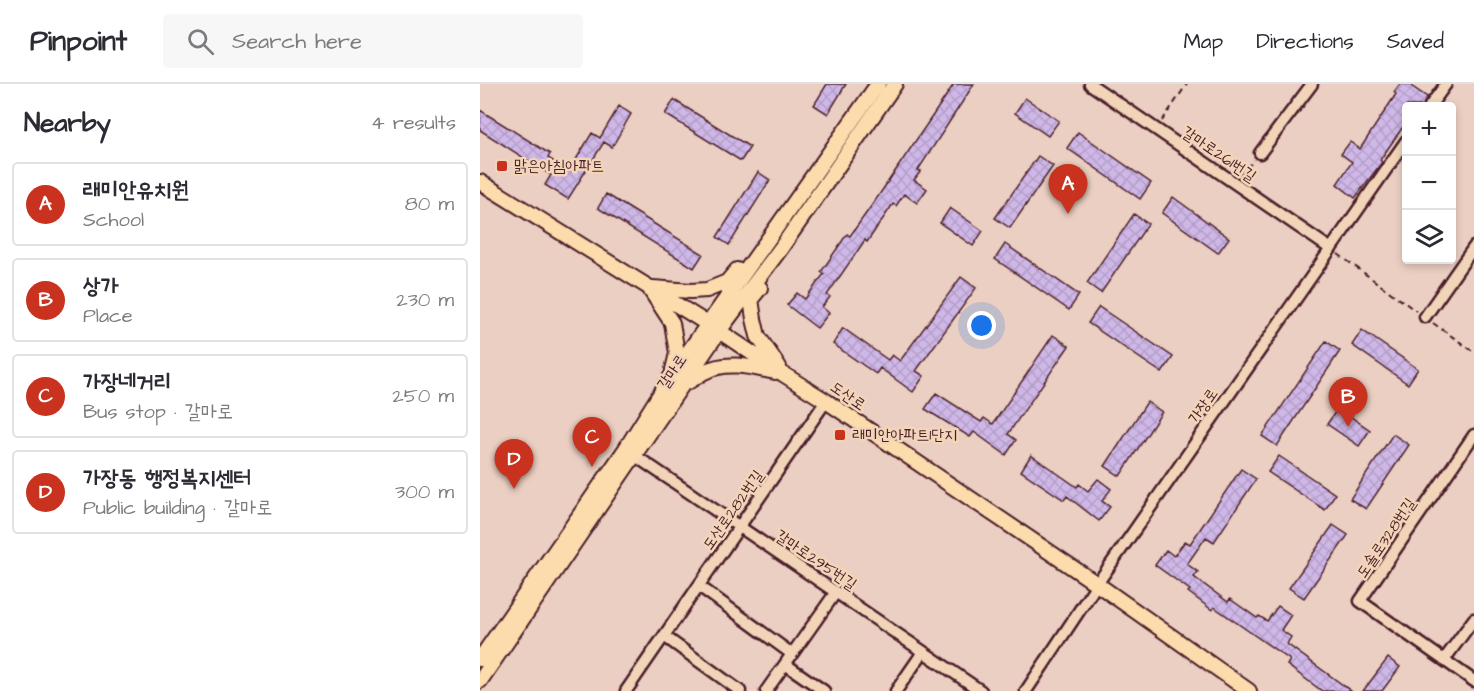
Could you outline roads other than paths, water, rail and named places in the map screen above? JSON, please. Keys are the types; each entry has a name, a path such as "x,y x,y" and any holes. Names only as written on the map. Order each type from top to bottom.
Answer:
{"main road":[{"name":"갈마로","path":"480,681 683,386 714,328 767,242 878,84"},
{"name":"갈마로","path":"480,659 625,450 672,375 780,248 895,84"},
{"name":"도산로","path":"480,182 826,401 1097,584 1249,691"},
{"path":"648,287 691,291 707,290 727,282 753,250 767,242"},
{"path":"780,248 769,274 752,299 758,336 783,374"},
{"path":"648,287 672,322 677,353 672,375"},
{"path":"683,386 706,371 728,365 752,367 783,374"}],"street":[{"name":"갈마로261번길","path":"1090,84 1331,249"},
{"path":"1260,153 1312,84"},
{"path":"1433,102 1446,84"},
{"name":"가장로","path":"1026,691 1097,584 1402,148"},
{"path":"1425,317 1474,247"},
{"name":"도산로282번길","path":"626,691 826,401"},
{"name":"도솔로328번길","path":"1474,435 1360,602 1474,681"},
{"name":"갈마로295번길","path":"634,455 981,691"},
{"path":"699,586 792,654"},
{"path":"766,691 836,592"},
{"path":"1444,660 1474,619"},
{"path":"664,636 740,691"},
{"path":"896,691 923,651"},
{"path":"785,664 824,691"}],"place":[{"name":"맑은아침아파트","path":"502,166"},
{"name":"래미안유치원","path":"1068,214"},
{"name":"상가","path":"1348,427"},
{"name":"래미안아파트1단지","path":"840,435"},
{"name":"가장네거리","path":"592,467"},
{"name":"가장동 행정복지센터","path":"514,489"}]}
